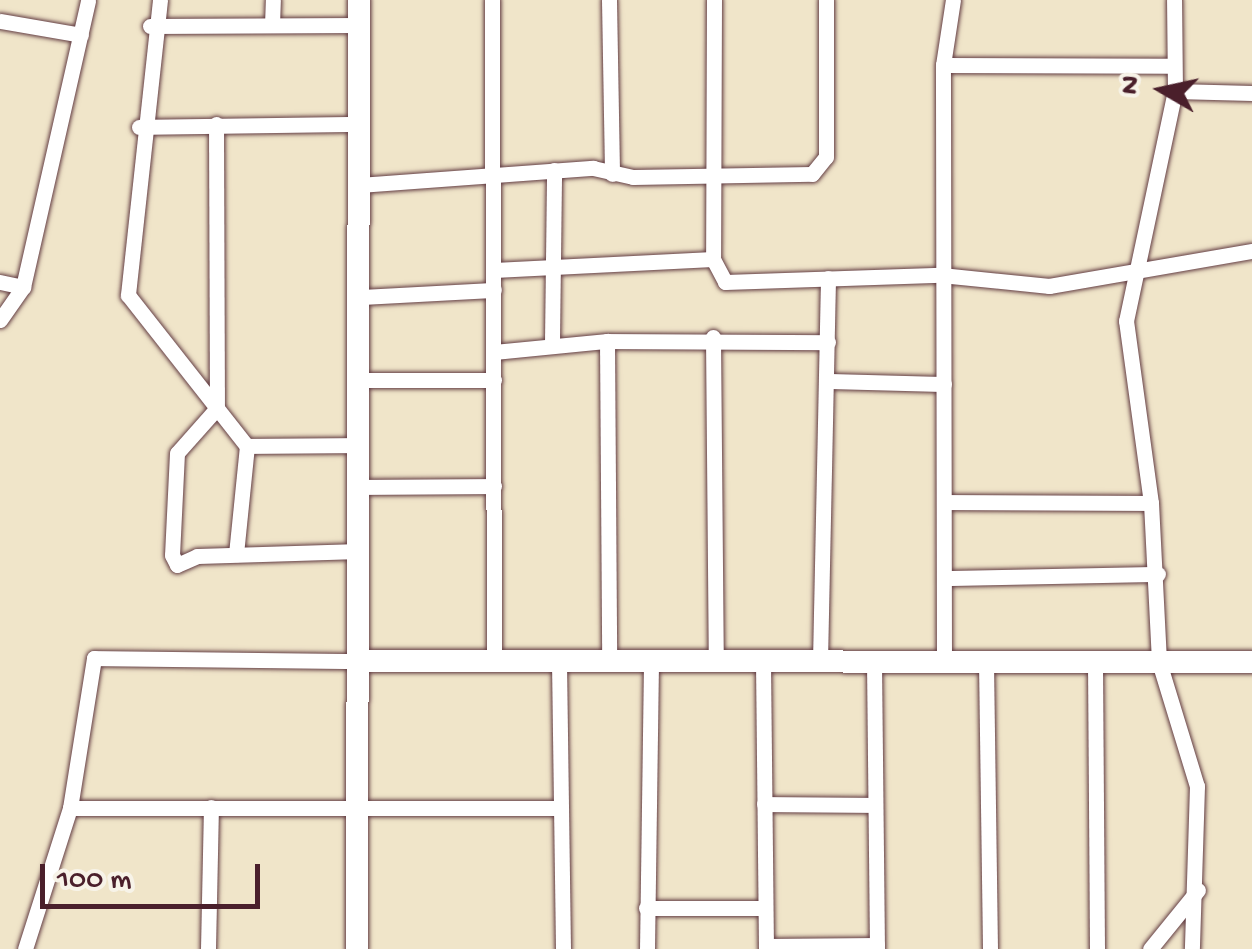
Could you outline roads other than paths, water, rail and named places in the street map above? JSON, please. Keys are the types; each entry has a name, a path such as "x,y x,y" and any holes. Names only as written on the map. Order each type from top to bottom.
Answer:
{"street":[{"path":"0,320 23,286 88,0"},
{"path":"160,0 150,26 128,295 246,446 236,554"},
{"path":"272,25 273,0"},
{"path":"356,949 359,0"},
{"path":"492,0 494,660"},
{"path":"610,0 612,174"},
{"path":"714,0 714,259 716,274 732,284 940,275 1050,286 1252,251"},
{"path":"359,185 494,171 712,171 794,176 824,163 826,0"},
{"path":"944,662 940,275 943,65 953,0"},
{"path":"1174,0 1175,90 1130,271 1130,369 1158,574 1158,662 1198,786 1200,887 1192,949"},
{"path":"0,21 81,35"},
{"path":"150,26 359,26"},
{"path":"943,65 1173,66"},
{"path":"1175,90 1252,93"},
{"path":"216,124 217,408 177,452 172,555 177,565 236,554 360,551"},
{"path":"140,127 360,124"},
{"path":"552,342 554,170"},
{"path":"494,270 553,273 714,259"},
{"path":"820,662 828,278"},
{"path":"0,282 23,286"},
{"path":"360,298 494,290"},
{"path":"494,352 552,342 713,337 828,342"},
{"path":"713,337 716,662"},
{"path":"607,341 609,661"},
{"path":"360,380 494,380"},
{"path":"828,381 944,384"},
{"path":"246,446 359,445"},
{"path":"360,487 494,486"},
{"path":"944,502 1151,502"},
{"path":"946,578 1158,574"},
{"path":"25,949 70,808 94,658 1252,662"},
{"path":"559,662 562,949"},
{"path":"647,949 651,662"},
{"path":"763,662 766,947 877,947 874,662"},
{"path":"986,662 990,949"},
{"path":"1095,662 1097,949"},
{"path":"70,808 357,804 559,808"},
{"path":"764,804 876,805"},
{"path":"208,949 211,807"},
{"path":"1150,949 1200,887"},
{"path":"646,908 765,908"}]}
